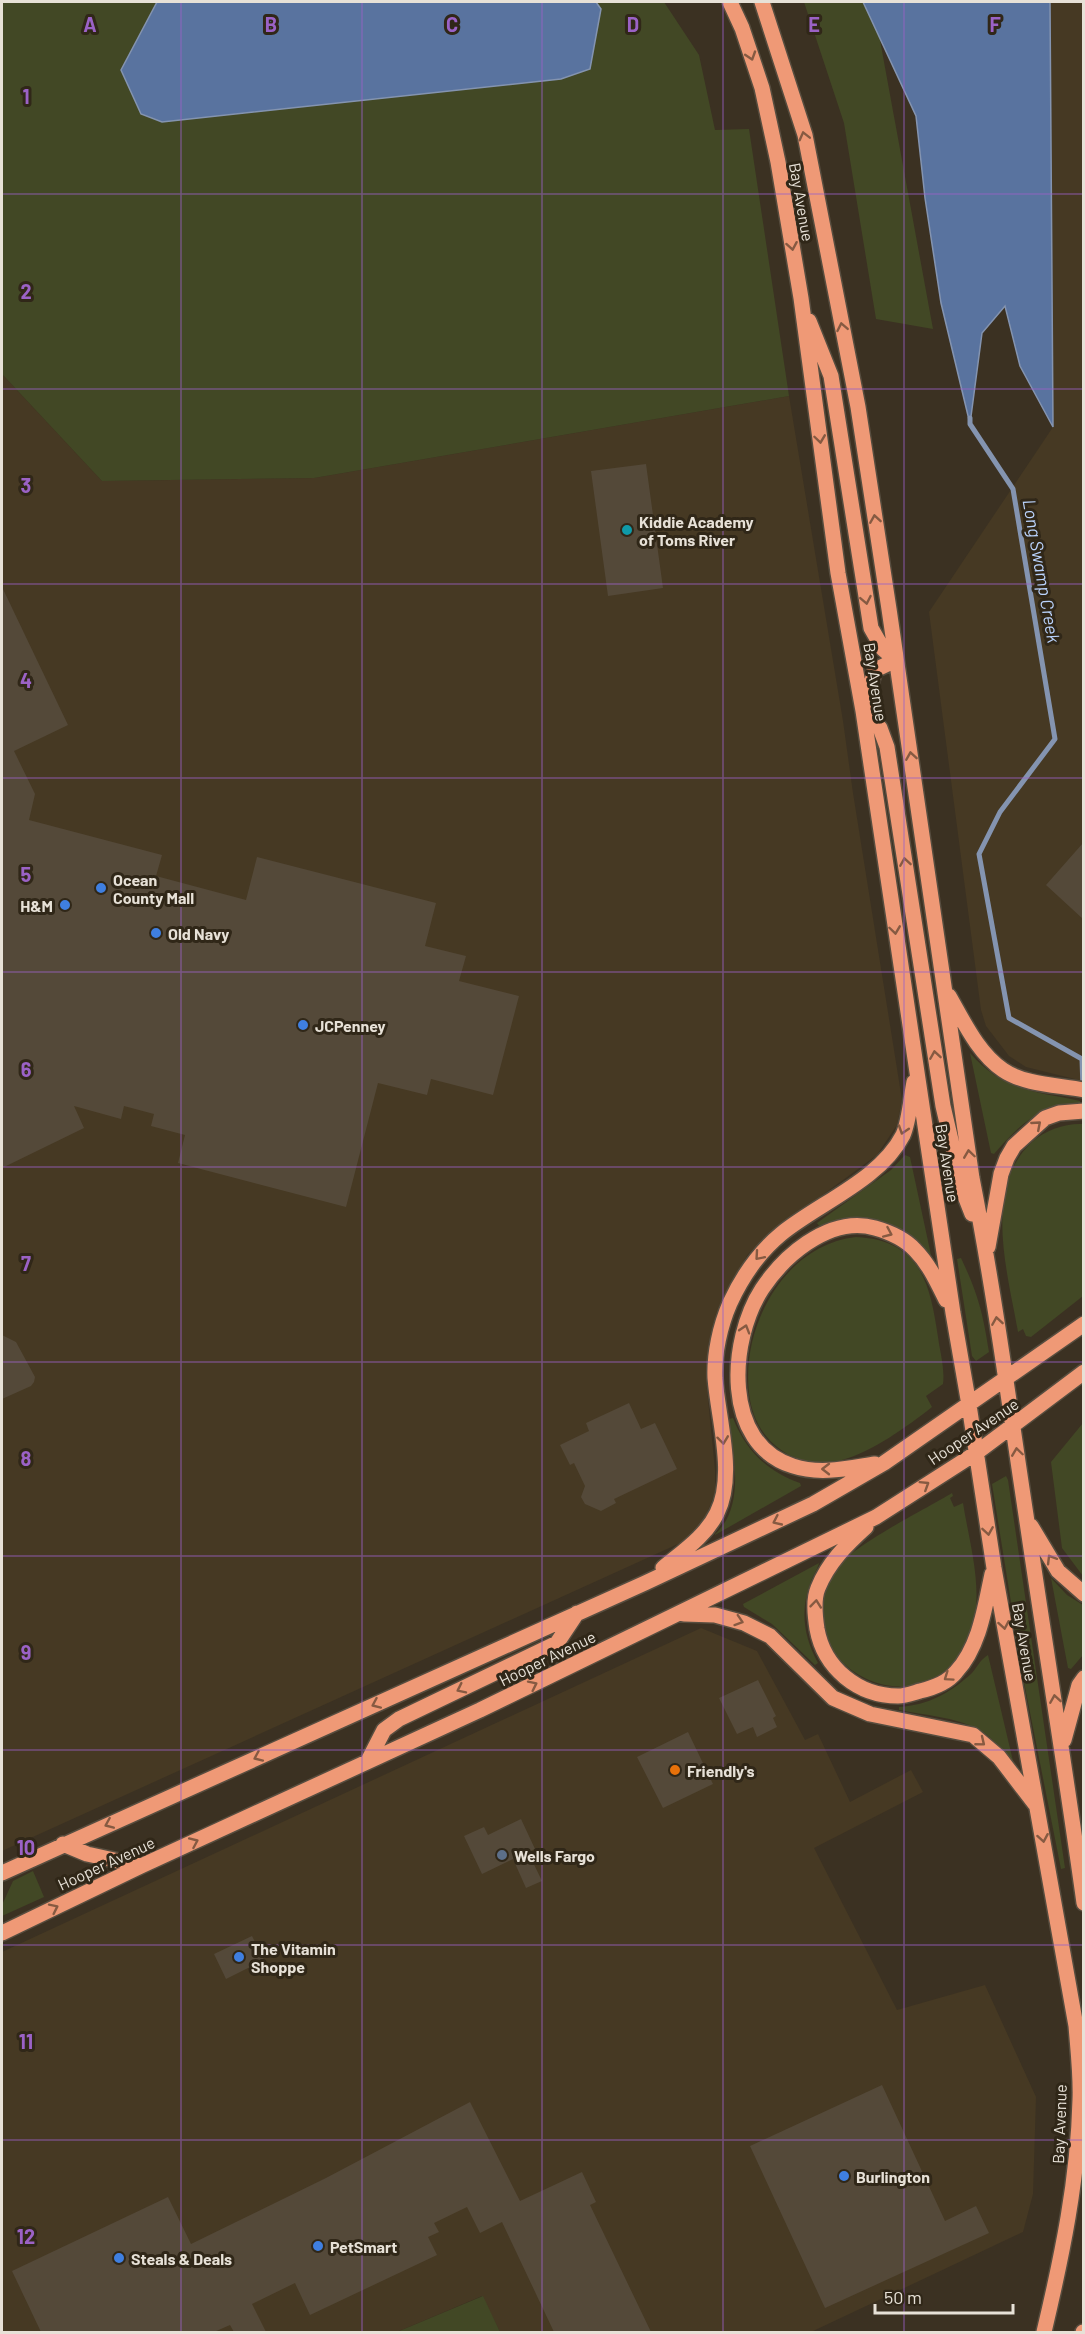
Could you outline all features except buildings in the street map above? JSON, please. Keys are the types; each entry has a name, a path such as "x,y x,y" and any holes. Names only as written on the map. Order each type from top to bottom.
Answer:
{"main road":[{"name":"Bay Avenue","path":"730,2 742,28 762,88 778,162 801,298 838,573 863,711 952,1313 969,1405 994,1568 1076,2026 1081,2098 1074,2187 1065,2246 1044,2332"},
{"name":"Bay Avenue","path":"762,2 805,135 858,407 890,609 972,1178 987,1253 1007,1378 1083,1903"},
{"path":"801,298 831,376 871,628 883,649 896,660 875,670 863,711 880,728 887,747 943,1106 963,1191 987,1253"},
{"path":"851,641 871,628 890,609"},
{"path":"946,991 984,1053 1004,1071 1025,1079 1076,1089"},
{"path":"645,1583 693,1543 709,1527 718,1513 726,1466 715,1377 717,1345 731,1301 755,1259 780,1234 883,1163 903,1134 916,1073"},
{"path":"987,1253 1001,1174 1014,1146 1046,1119 1059,1113 1077,1112"},
{"path":"884,1462 827,1471 794,1467 776,1458 758,1443 746,1425 739,1404 739,1358 743,1335 752,1309 768,1281 799,1249 818,1235 841,1226 862,1224 889,1232 914,1248 932,1272 952,1313"},
{"name":"Hooper Avenue","path":"2,1873 645,1583 813,1504 884,1462 1083,1324"},
{"name":"Hooper Avenue","path":"2,1933 681,1613 876,1516 976,1453 1057,1394 1083,1372"},
{"path":"1057,1394 1083,1384"},
{"path":"876,1516 839,1552 827,1569 817,1590 815,1615 819,1638 828,1659 844,1678 867,1691 899,1696 933,1688 956,1673 967,1657 978,1633 994,1568"},
{"path":"1026,1518 1058,1571 1083,1594"},
{"path":"368,1761 384,1730 399,1719 557,1643 577,1613"},
{"path":"681,1613 715,1615 744,1623 770,1635 833,1698 870,1714 973,1735 999,1757 1038,1808"},
{"path":"1062,1746 1083,1678"},
{"path":"63,1844 87,1854 141,1866"}],"shaded area":[{"path":"1050,2 1083,2 1083,1081 1026,1067 1009,1056 986,1026 981,1010 929,612 1053,427"},
{"name":"Ocean County Mall","path":"2,374 102,481 314,478 789,396 843,721 902,1100 897,1125 877,1155 779,1227 748,1254 724,1296 716,1314 709,1341 706,1379 715,1470 715,1493 702,1526 689,1539 2,1851"},
{"path":"701,1628 757,1651 805,1740 818,1734 850,1802 911,1770 923,1792 814,1848 897,2010 985,1985 1036,2097 1033,2194 1023,2232 811,2332 500,2332 482,2296 397,2332 2,2332 2,1952"}],"green space":[{"path":"2,2 157,2 121,70 601,9 596,2 664,2 699,55 715,130 749,129 789,396 314,478 102,481 2,374"},
{"path":"804,2 873,2 933,329 876,319 844,123"},
{"path":"970,1053 982,1066 1007,1082 1020,1088 1080,1101 1080,1104 1041,1113 1021,1126 994,1154 991,1153"},
{"path":"1083,1124 1083,1296 1031,1337 1026,1336 1023,1329 1018,1332 1005,1259 1002,1232 1007,1183 1017,1161 1037,1138 1056,1128"},
{"path":"905,1155 910,1157 931,1255 914,1238 880,1221 856,1219 819,1226 817,1223 891,1170"},
{"path":"856,1237 878,1240 895,1246 918,1268 931,1299 943,1366 943,1384 926,1396 932,1407 901,1430 865,1451 842,1460 822,1463 795,1458 773,1444 761,1429 753,1412 749,1393 748,1368 752,1342 760,1317 772,1293 788,1272 808,1255 830,1243"},
{"path":"961,1258 979,1304 989,1352 976,1361 972,1356 957,1259"},
{"path":"733,1418 744,1440 759,1458 777,1472 800,1483 801,1486 715,1535 725,1523 734,1495 735,1463 729,1419"},
{"path":"1083,1423 1083,1576 1062,1548 1051,1462"},
{"path":"1006,1476 1065,1868 1061,1869 1023,1677 992,1484"},
{"path":"952,1493 953,1496 950,1498 954,1507 963,1503 971,1547 976,1577 974,1621 957,1659 931,1680 900,1686 870,1680 843,1663 826,1637 822,1605 837,1568 857,1549"},
{"path":"819,1563 807,1594 804,1614 809,1644 818,1663 815,1665 772,1624 744,1607 743,1604"},
{"path":"1051,1578 1067,1595 1083,1605 1083,1655 1071,1669 1068,1668"},
{"path":"988,1655 1013,1761 978,1729 949,1719 899,1710 899,1707 920,1704 939,1697 972,1673"},
{"path":"33,1871 44,1897 2,1916 2,1905 13,1881"},
{"path":"483,2296 500,2332 397,2332"}],"water":[{"path":"157,2 596,2 601,9 590,69 561,79 162,122 141,114 121,70"},
{"path":"863,2 1050,2 1053,427 1020,366 1005,306 982,333 970,424 941,303 925,198 916,116"}],"waterway":[{"name":"Long Swamp Creek","path":"970,418 970,424 1013,489 1055,739 1000,812 979,854 1009,1018 1082,1059 1083,1089"}],"place":[{"name":"Kiddie Academy of Toms River","path":"627,530"},
{"name":"Ocean County Mall","path":"101,888"},
{"name":"H&M","path":"65,905"},
{"name":"Old Navy","path":"156,933"},
{"name":"JCPenney","path":"303,1025"},
{"name":"Friendly's","path":"675,1770"},
{"name":"Wells Fargo","path":"502,1855"},
{"name":"The Vitamin Shoppe","path":"239,1957"},
{"name":"Burlington","path":"844,2176"},
{"name":"PetSmart","path":"318,2246"},
{"name":"Steals & Deals","path":"119,2258"}]}
